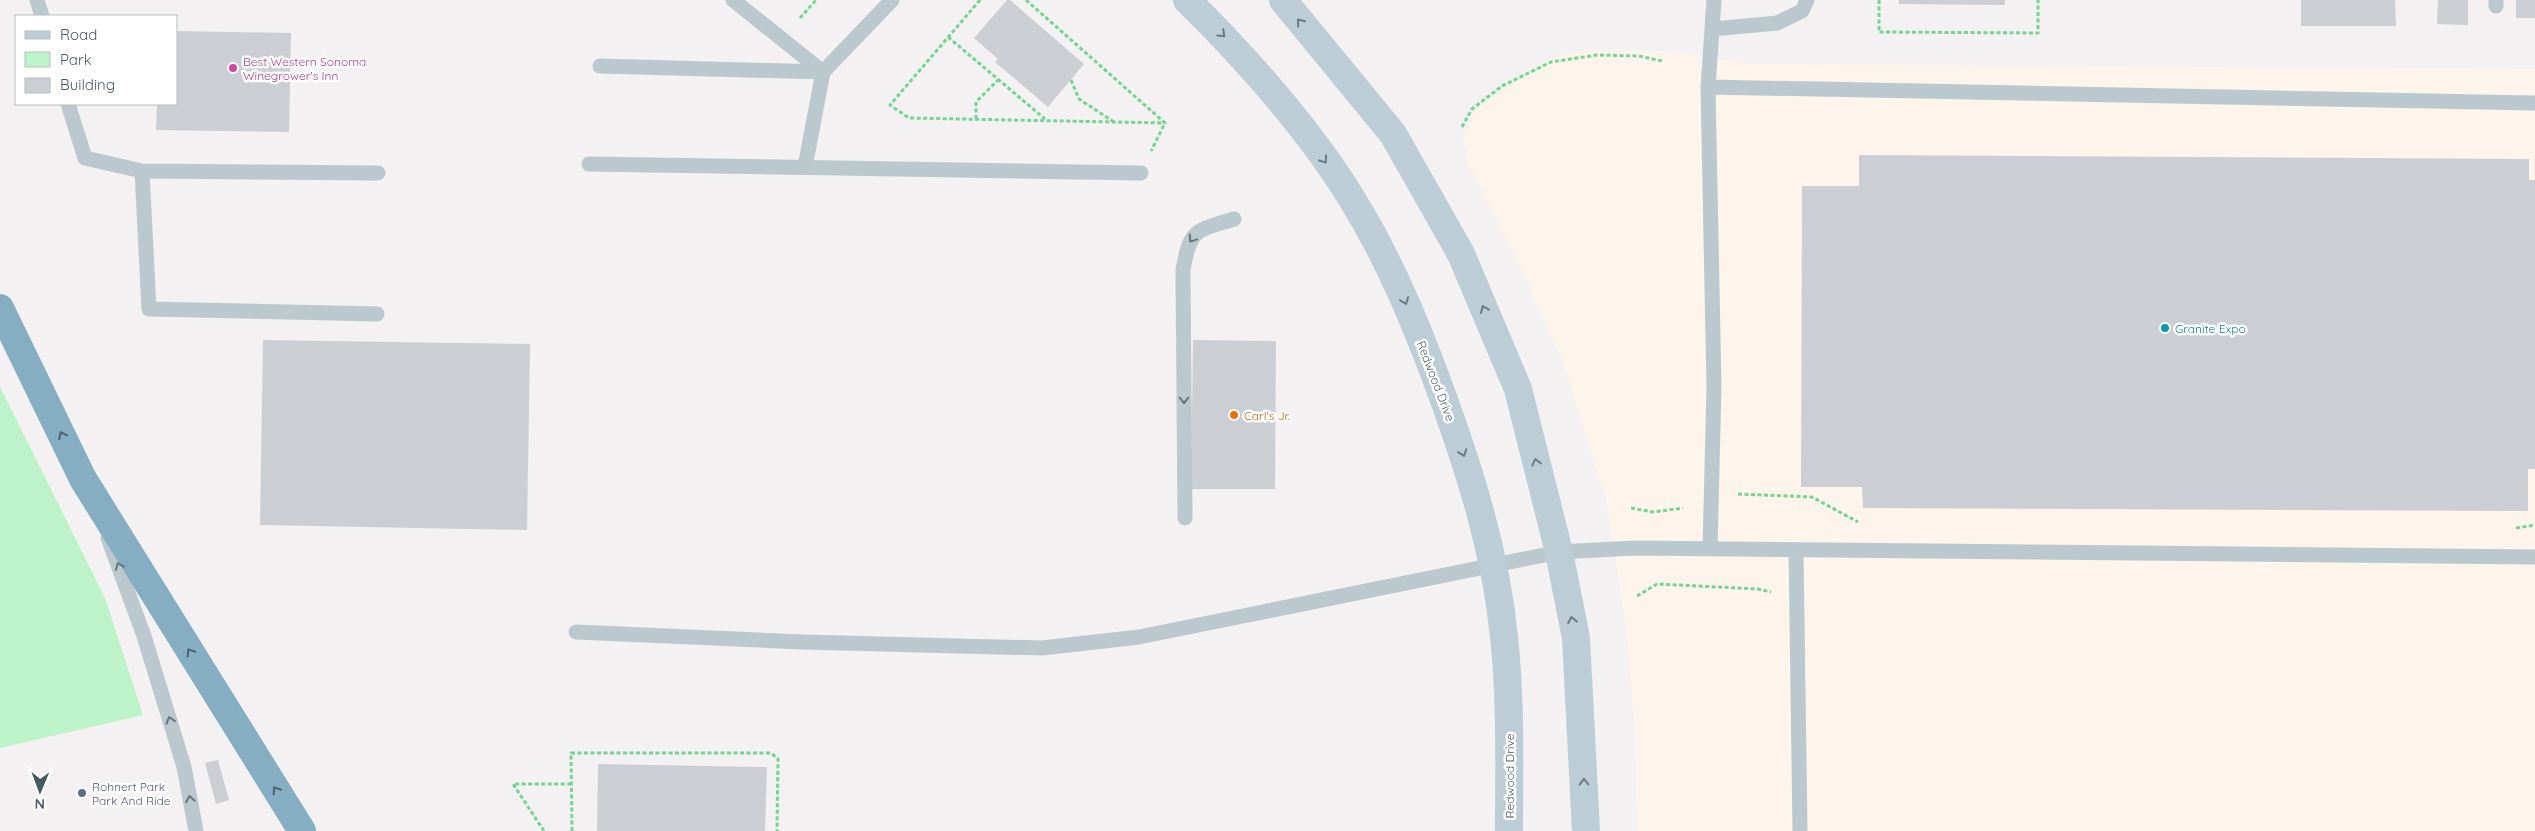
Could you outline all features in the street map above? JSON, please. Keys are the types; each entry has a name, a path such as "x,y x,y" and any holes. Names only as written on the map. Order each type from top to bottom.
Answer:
{"highway":[{"path":"0,308 83,479 302,831"}],"main road":[{"name":"Redwood Drive","path":"1187,0 1229,40 1301,128 1352,198 1394,276 1431,365 1468,468 1485,526 1492,564 1504,636 1509,704 1509,831"},
{"path":"1283,0 1393,134 1461,254 1518,389 1559,552 1576,638 1586,831"}],"lane":[{"path":"37,0 42,15"},
{"path":"733,0 824,72"},
{"path":"805,167 824,72 892,0"},
{"path":"1710,549 1714,387 1708,87 1714,0"},
{"path":"1713,29 1777,23 1802,11 1807,0"},
{"path":"600,66 824,72"},
{"path":"1708,87 2535,103"},
{"path":"68,105 85,158 142,171 378,172"},
{"path":"589,164 1141,173"},
{"path":"142,171 149,309 377,314"},
{"path":"1185,518 1183,270 1186,247 1198,230 1234,219"},
{"path":"83,479 144,636 184,767 196,831"},
{"path":"576,632 802,642 1042,648 1139,637 1492,564 1559,552 1635,548 2535,556"},
{"path":"1796,550 1800,831"}],"path":[{"path":"980,0 890,105 909,118 1165,123"},
{"path":"1026,0 1165,123"},
{"path":"1879,0 1878,32 2038,33 2038,0"},
{"path":"948,37 1046,120"},
{"path":"1462,127 1472,109 1502,86 1551,62 1597,55 1639,56 1662,61"},
{"path":"976,119 976,102 998,80"},
{"path":"1071,80 1079,99 1114,122"},
{"path":"1141,173 1165,123"},
{"path":"1736,494 1812,497 1863,525"},
{"path":"1631,508 1653,512 1683,508"},
{"path":"2512,528 2535,526"},
{"path":"1637,596 1657,584 1758,589 1768,593 1797,590"},
{"path":"572,831 571,752 771,753 778,759 778,831"},
{"path":"544,831 513,784 571,784"}],"shaded area":[{"path":"1588,49 1664,51 1749,64 2535,69 2535,831 1637,831 1635,735 1627,633 1606,498 1563,362 1521,267 1469,165 1462,138 1477,109 1549,59"}],"green space":[{"path":"0,387 105,598 143,715 0,748"}],"building":[{"path":"1007,0 1010,0 1084,64 1048,107 995,62 998,59 974,38"},
{"path":"1899,0 2005,0 2005,5 1899,4"},
{"path":"2301,0 2395,0 2396,26 2301,26"},
{"path":"2438,0 2468,0 2468,25 2437,24"},
{"path":"2516,0 2535,0 2535,18 2516,18"},
{"name":"Best Western Sonoma Winegrower's Inn","path":"178,31 291,33 289,132 156,130 157,105 178,105"},
{"name":"Granite Expo","path":"1859,155 2529,159 2529,180 2535,180 2535,469 2528,469 2528,511 1863,508 1862,487 1801,487 1802,186 1859,186"},
{"path":"263,340 530,344 527,530 260,525"},
{"name":"Carl's Jr.","path":"1193,340 1276,341 1275,489 1191,489"},
{"path":"218,760 229,800 216,804 205,763"},
{"path":"598,764 767,767 765,831 597,831"}],"place":[{"name":"Best Western Sonoma Winegrower's Inn","path":"233,68"},
{"name":"Granite Expo","path":"2165,328"},
{"name":"Carl's Jr.","path":"1234,415"},
{"name":"Rohnert Park Park And Ride","path":"82,793"}]}
